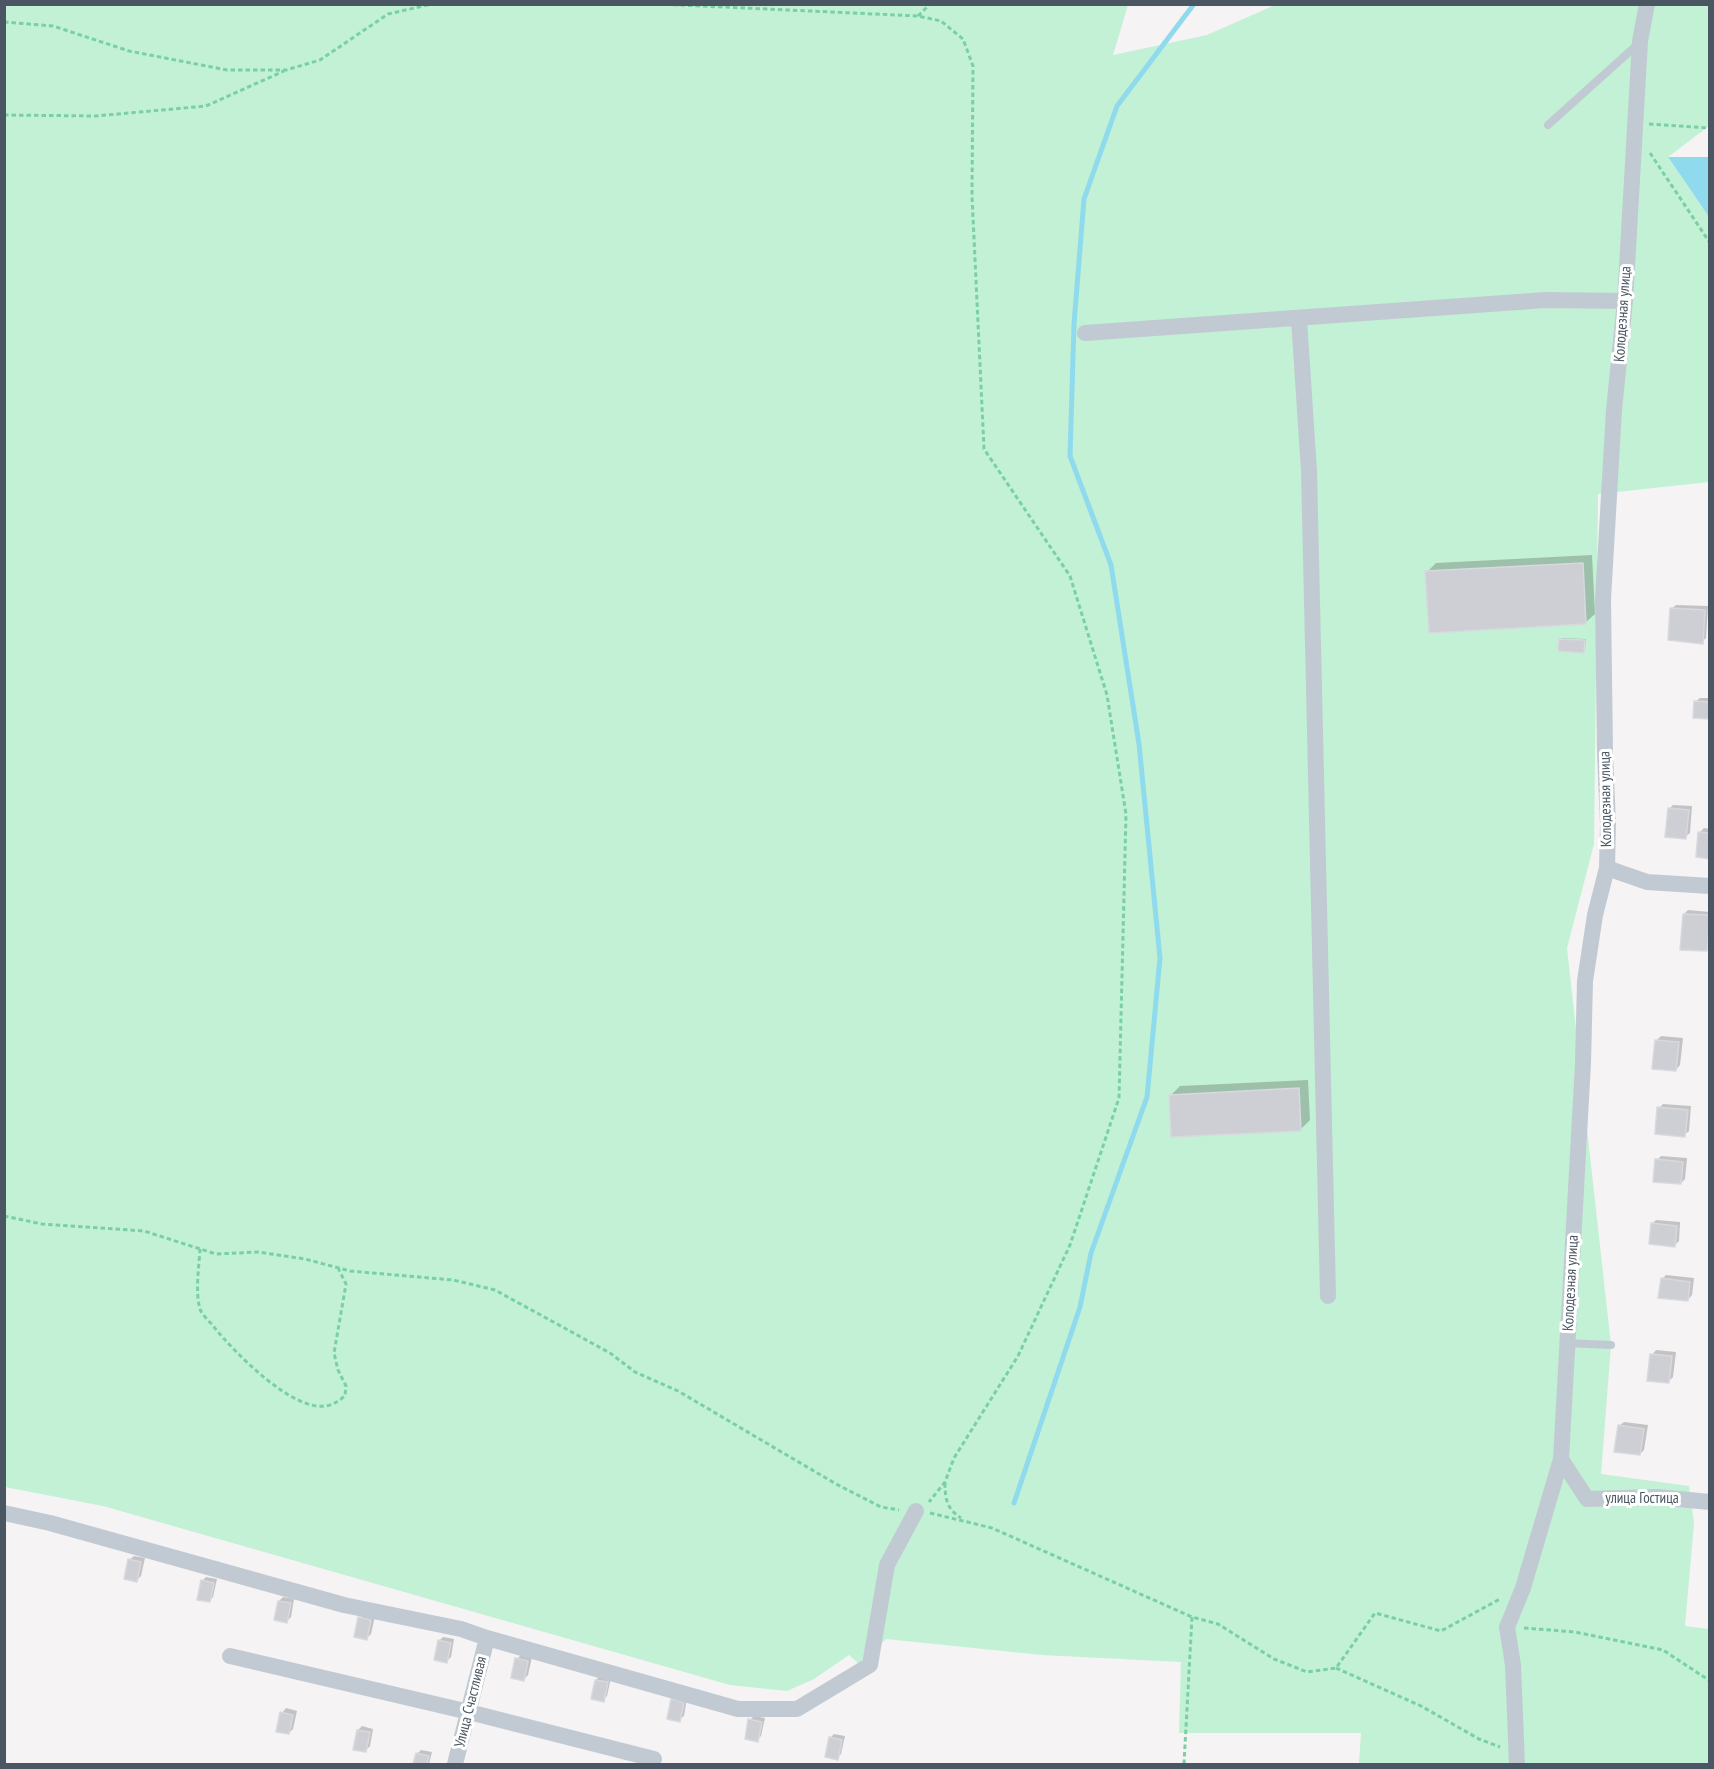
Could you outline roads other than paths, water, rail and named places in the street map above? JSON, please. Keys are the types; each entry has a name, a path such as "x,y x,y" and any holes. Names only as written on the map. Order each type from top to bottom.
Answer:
{"street":[{"name":"Колодезная улица","path":"1516,1759 1513,1665 1507,1627 1523,1588 1561,1459 1583,1063 1585,981 1595,915 1607,868 1604,599 1614,410 1625,301 1640,41 1647,4"},
{"path":"1085,333 1546,300 1625,301"},
{"path":"1299,319 1309,471 1328,1296"},
{"path":"1607,868 1647,882 1710,885"},
{"name":"улица Гостица","path":"1561,1459 1587,1499 1657,1497 1710,1502"},
{"path":"4,1513 50,1523 344,1605 461,1629 738,1709 796,1709 870,1665 887,1565 916,1511"},
{"name":"Улица Счастливая","path":"455,1764 487,1638"},
{"path":"230,1656 469,1712 654,1759"}],"lane":[{"path":"1548,125 1640,41"},
{"path":"1568,1343 1611,1345"}],"water":[{"path":"1668,157 1709,157 1709,217"}],"waterway":[{"path":"1014,1503 1080,1307 1091,1253 1147,1097 1160,958 1139,744 1111,565 1070,456 1074,324 1084,199 1117,106 1194,4"}]}
